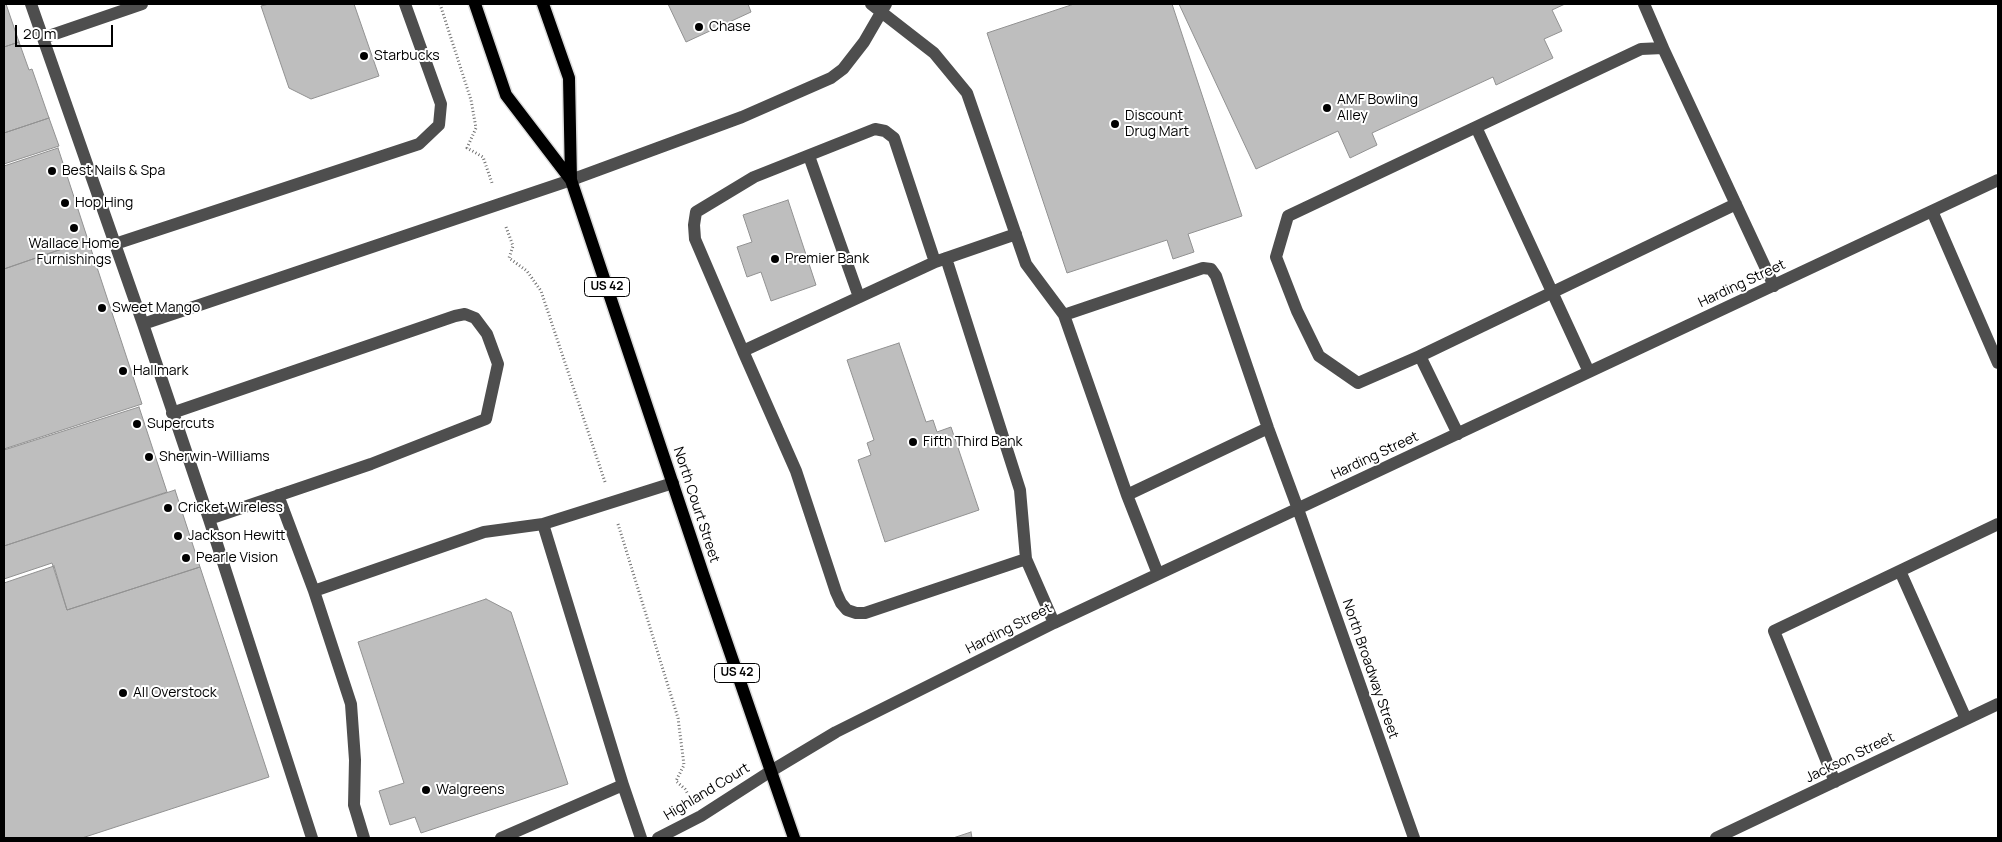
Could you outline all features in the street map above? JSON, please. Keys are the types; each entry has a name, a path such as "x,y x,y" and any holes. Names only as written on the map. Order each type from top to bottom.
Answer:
{"main road":[{"name":"North Court Street","path":"476,4 506,95 571,180"},
{"name":"North Court Street","path":"544,4 568,78 571,180 794,838"}],"street":[{"path":"31,4 209,519 312,838"},
{"path":"43,38 142,4"},
{"path":"115,244 419,144 439,125 441,104 405,4"},
{"path":"871,4 884,8 934,53 968,93 1026,264 1064,315 1127,494 1158,574"},
{"path":"1644,4 1774,286"},
{"path":"143,324 571,180 742,117 831,78 843,69 853,57 884,8"},
{"path":"1663,48 1641,49 1288,216 1276,257 1297,311 1318,356 1358,383 1420,356 1736,204"},
{"path":"1476,127 1589,372"},
{"path":"1026,559 865,613 846,610 836,592 796,471 695,240 694,225 696,212 754,177 875,129 885,131 894,138 941,260 1020,490 1026,559 1054,623"},
{"path":"809,156 859,297"},
{"name":"Harding Street","path":"771,771 836,732 1054,623 1998,180"},
{"path":"1932,211 1998,363"},
{"path":"744,351 941,260 1016,234"},
{"name":"North Broadway Street","path":"1064,315 1203,268 1211,269 1216,276 1414,838"},
{"path":"172,413 465,314 475,318 482,325 498,364 486,419 372,464 209,519"},
{"path":"1420,356 1458,434"},
{"path":"1127,494 1268,428"},
{"path":"314,591 484,532 543,524 673,483"},
{"path":"278,495 314,591 351,704 355,760 354,805 364,838"},
{"path":"543,524 641,838"},
{"path":"1835,782 1774,631 1998,524"},
{"path":"1900,572 1966,719"},
{"name":"Jackson Street","path":"1716,838 1998,704"},
{"name":"Highland Court","path":"658,838 701,816 771,771"},
{"path":"500,838 623,785"}],"path":[{"path":"440,4 472,100 476,128 467,148 483,157 513,246 509,258 528,271 541,291 612,502 678,718 684,764 676,781 685,789 701,816"}],"building":[{"path":"4,4 6,4 19,42 4,47"},
{"path":"269,4 354,4 379,76 311,99 289,88 261,6"},
{"name":"Chase","path":"668,4 748,4 751,12 686,42"},
{"name":"Discount Drug Mart","path":"1074,4 1172,4 1242,216 1188,234 1194,252 1173,259 1167,240 1067,273 987,33"},
{"name":"AMF Bowling Alley","path":"1179,4 1565,4 1552,10 1562,31 1544,39 1553,58 1496,85 1493,77 1372,133 1377,145 1350,158 1338,131 1256,169"},
{"path":"19,42 29,70 32,69 49,118 4,133 4,47"},
{"path":"49,118 59,146 4,164 4,133"},
{"path":"58,148 88,240 4,269 4,166"},
{"name":"Premier Bank","path":"788,200 816,285 771,301 761,272 747,277 737,247 752,242 743,215"},
{"path":"88,240 142,404 4,449 4,269"},
{"name":"Fifth Third Bank","path":"899,343 926,422 933,420 937,432 951,427 979,510 885,542 858,460 871,455 867,443 874,440 847,360"},
{"path":"139,407 167,492 4,546 4,450"},
{"path":"175,490 200,567 67,610 52,563 4,579 4,546"},
{"name":"All Overstock","path":"54,566 67,610 200,567 269,777 82,838 4,838 4,583"},
{"name":"Walgreens","path":"486,599 511,612 568,784 421,833 415,817 390,825 379,791 404,783 358,642"},
{"path":"971,832 972,838 953,838"}],"place":[{"name":"Chase","path":"699,27"},
{"name":"Starbucks","path":"364,56"},
{"name":"AMF Bowling Alley","path":"1327,108"},
{"name":"Discount Drug Mart","path":"1115,124"},
{"name":"Best Nails & Spa","path":"52,171"},
{"name":"Hop Hing","path":"65,203"},
{"name":"Wallace Home Furnishings","path":"74,228"},
{"name":"Premier Bank","path":"775,259"},
{"name":"Sweet Mango","path":"102,308"},
{"name":"Hallmark","path":"123,371"},
{"name":"Supercuts","path":"137,424"},
{"name":"Fifth Third Bank","path":"913,442"},
{"name":"Sherwin-Williams","path":"149,457"},
{"name":"Cricket Wireless","path":"168,508"},
{"name":"Jackson Hewitt","path":"178,536"},
{"name":"Pearle Vision","path":"186,558"},
{"name":"All Overstock","path":"123,693"},
{"name":"Walgreens","path":"426,790"}]}
